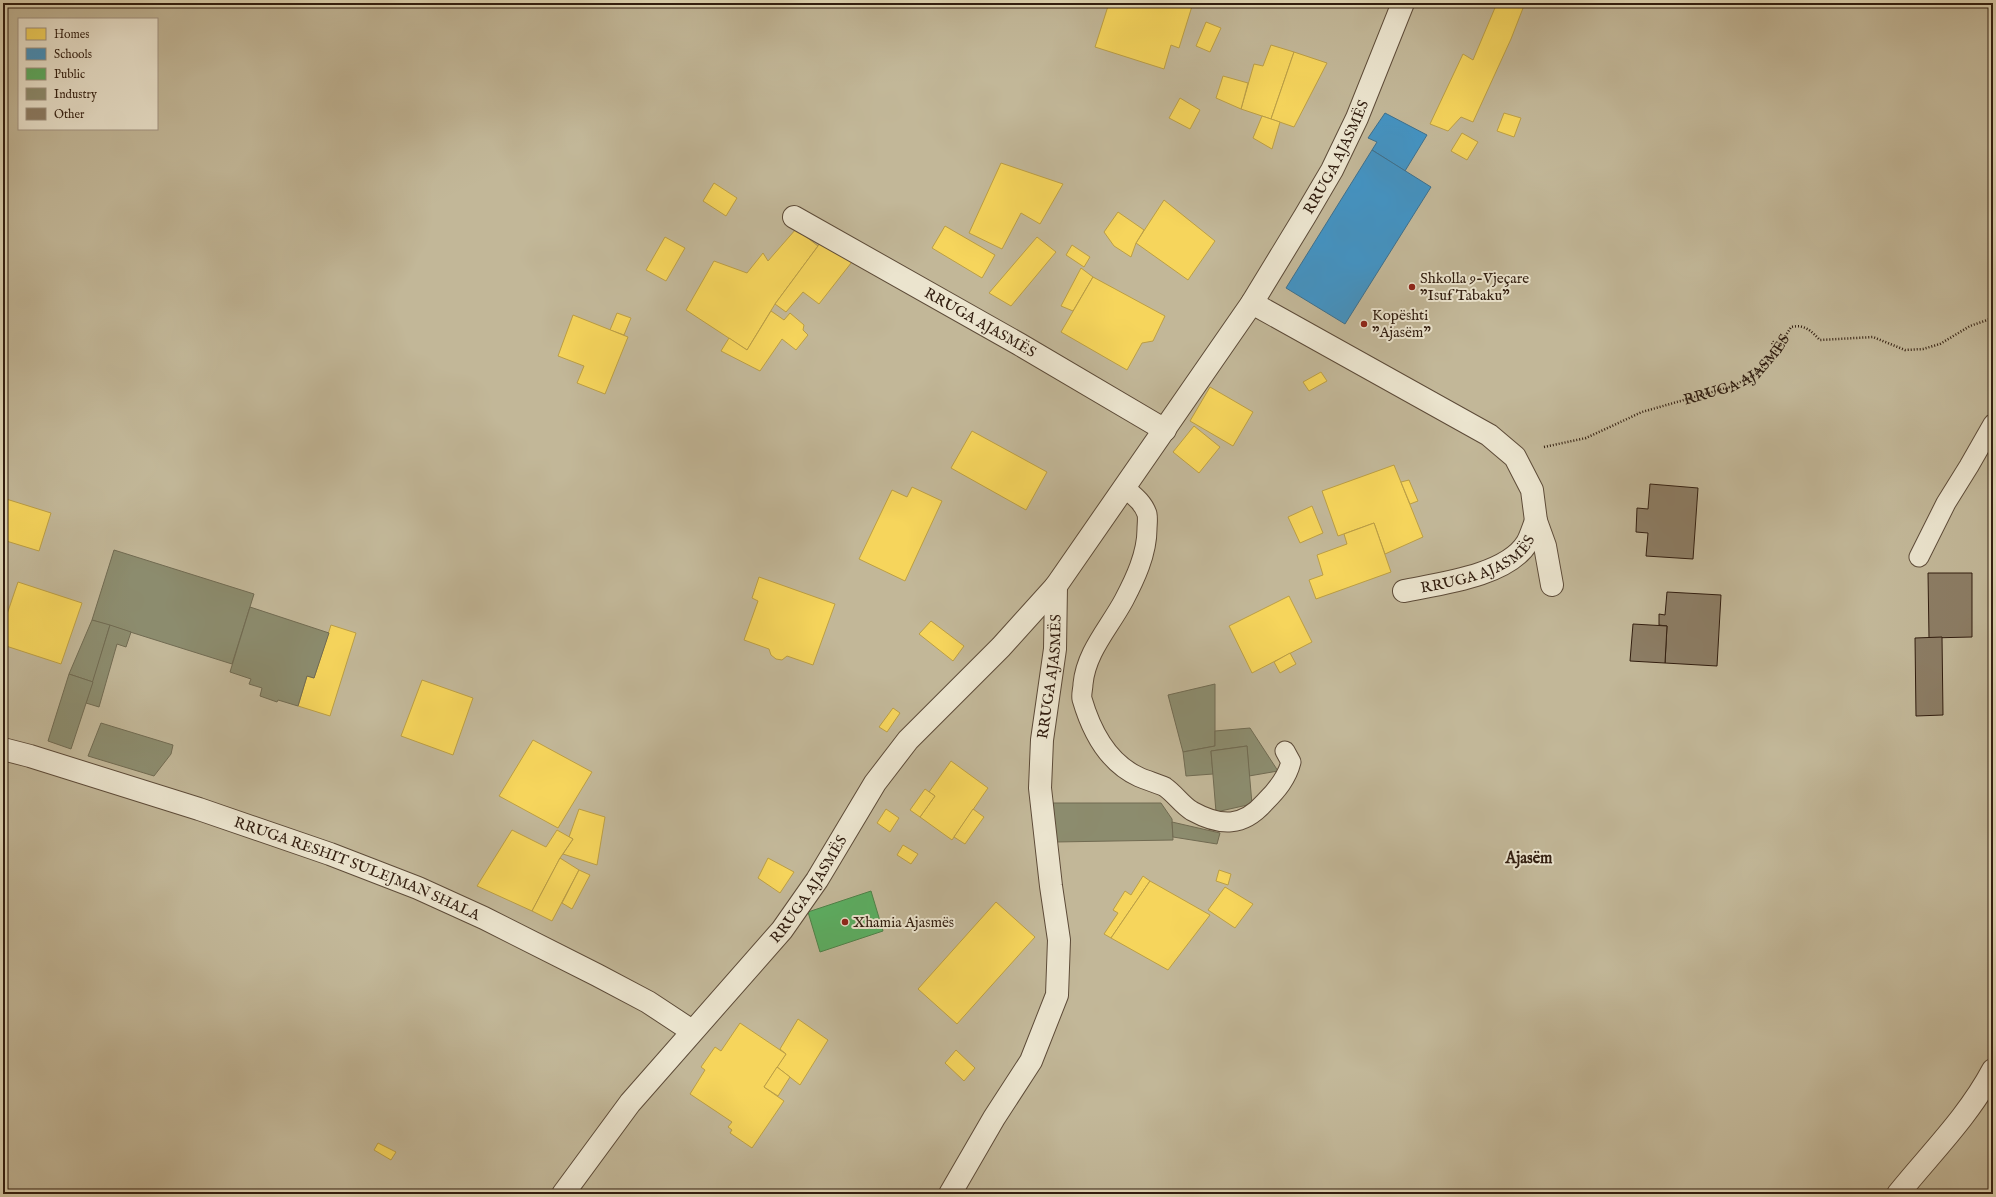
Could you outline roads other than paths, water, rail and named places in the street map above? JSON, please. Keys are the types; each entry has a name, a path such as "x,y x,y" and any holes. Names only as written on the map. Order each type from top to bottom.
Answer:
{"street":[{"name":"RRUGA AJASMËS","path":"563,1194 630,1103 782,930 817,880 875,783 908,740 1001,647 1056,586 1252,302 1332,170 1357,118 1403,3"},
{"name":"RRUGA AJASMËS","path":"794,217 1012,340 1165,430"},
{"name":"RRUGA AJASMËS","path":"1252,302 1489,436 1515,457 1532,490 1536,521 1545,546 1552,585"},
{"name":"RRUGA AJASMËS","path":"1404,591 1477,576 1513,558 1526,544 1536,521"},
{"name":"RRUGA AJASMËS","path":"950,1194 994,1118 1031,1061 1057,995 1059,940 1050,886 1040,788 1042,740 1056,649 1056,586"},
{"name":"RRUGA RESHIT SULEJMAN SHALA","path":"3,749 200,809 330,854 418,888 484,918 597,975 648,1002 692,1031"},
{"path":"1898,1194 1943,1143 1970,1109 1993,1070"}],"lane":[{"path":"1919,557 1946,503 1993,424"},
{"path":"1124,486 1140,501 1148,515 1147,541 1138,569 1124,600 1095,647 1084,669 1082,697 1093,730 1116,762 1128,771 1165,788 1192,811 1223,822 1237,822 1250,817 1278,788 1288,773 1291,762 1285,751"}],"place":[{"name":"Shkolla 9-Vjeçare \"Isuf Tabaku\"","path":"1412,287"},
{"name":"Kopështi \"Ajasëm\"","path":"1364,324"},
{"name":"Xhamia Ajasmës","path":"845,922"}],"district":[{"name":"Ajasëm","path":"1529,859"}]}
